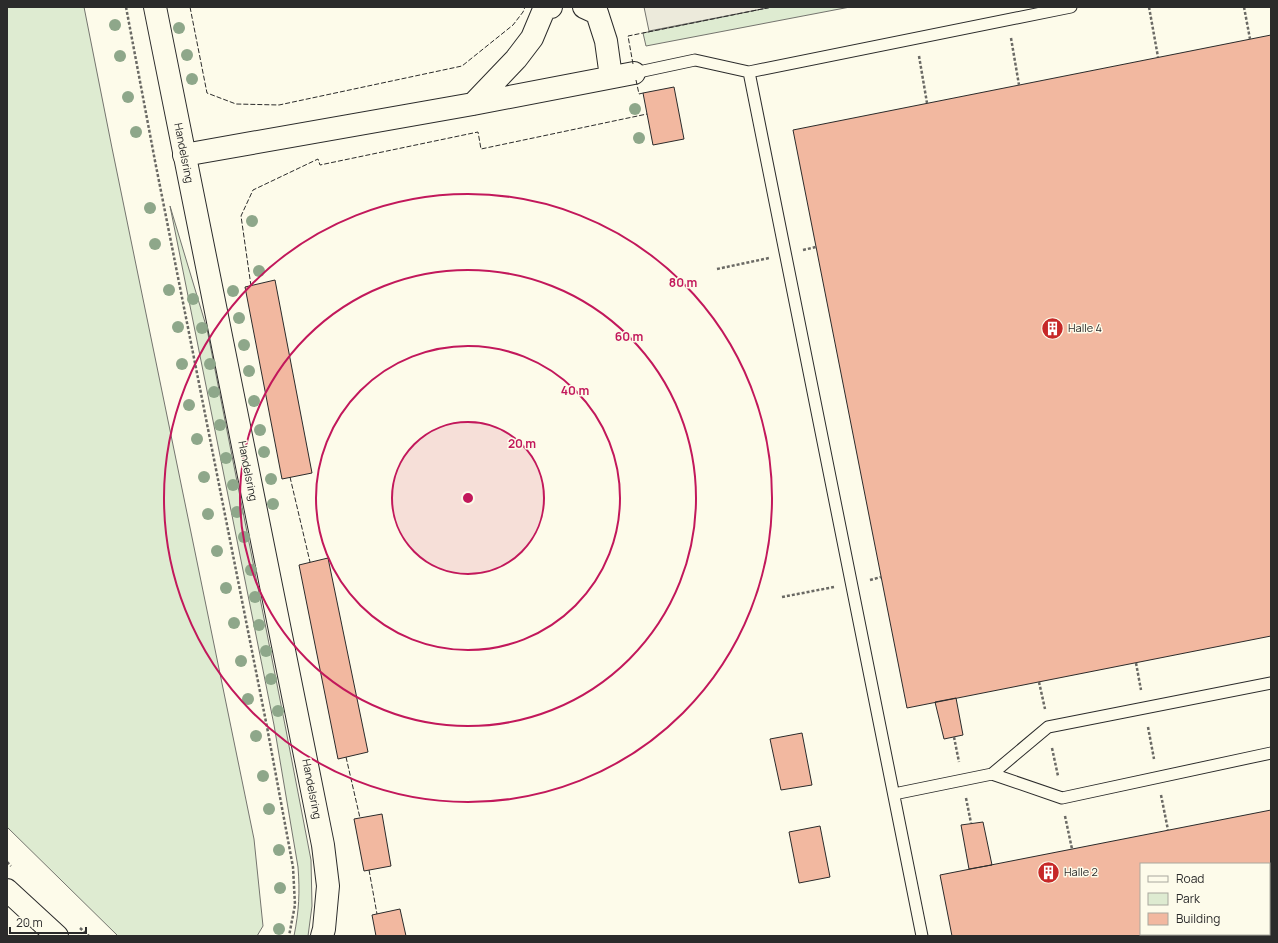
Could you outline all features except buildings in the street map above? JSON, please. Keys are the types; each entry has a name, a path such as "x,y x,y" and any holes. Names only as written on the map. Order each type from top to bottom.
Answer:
{"main road":[{"name":"Handelsring","path":"155,7 323,845 328,886 322,936"},
{"path":"474,104 516,60 532,38 545,7 551,7"},
{"path":"584,7 597,13 606,41 611,77"},
{"path":"184,155 474,104 634,72"},
{"path":"7,890 57,936"}],"lane":[{"path":"634,72 695,60 749,72 1070,7"},
{"path":"749,72 922,936"},
{"path":"894,794 992,774 1048,727 1271,683"},
{"path":"992,774 1062,798 1271,753"}],"path":[{"path":"126,7 155,161 268,727 293,867 295,905 289,936"},
{"path":"1149,7 1158,58"},
{"path":"1244,7 1250,39"},
{"path":"1007,20 1019,85"},
{"path":"915,38 927,103"},
{"path":"1136,663 1168,830"},
{"path":"1039,682 1072,849"}],"green space":[{"path":"7,7 84,7 254,839 263,926 257,936 118,936 7,827"},
{"path":"772,7 850,7 646,46 643,33"},
{"path":"170,206 207,329 311,860 312,906 308,936 294,936 299,902 298,867 274,725"}],"shaded area":[{"path":"644,7 772,7 649,31"}],"fence":[{"path":"190,7 207,93 236,104 279,105 462,66 513,25 525,7"},
{"path":"633,64 628,36 772,7"},
{"path":"636,80 639,94 643,93"},
{"path":"251,286 241,216 253,190 318,159 320,165 478,132 481,149 647,114"},
{"path":"290,477 310,562"},
{"path":"346,757 360,818"},
{"path":"369,870 377,914"}],"place":[{"name":"Halle 4","path":"1052,328"},
{"name":"Halle 2","path":"1048,872"}]}
